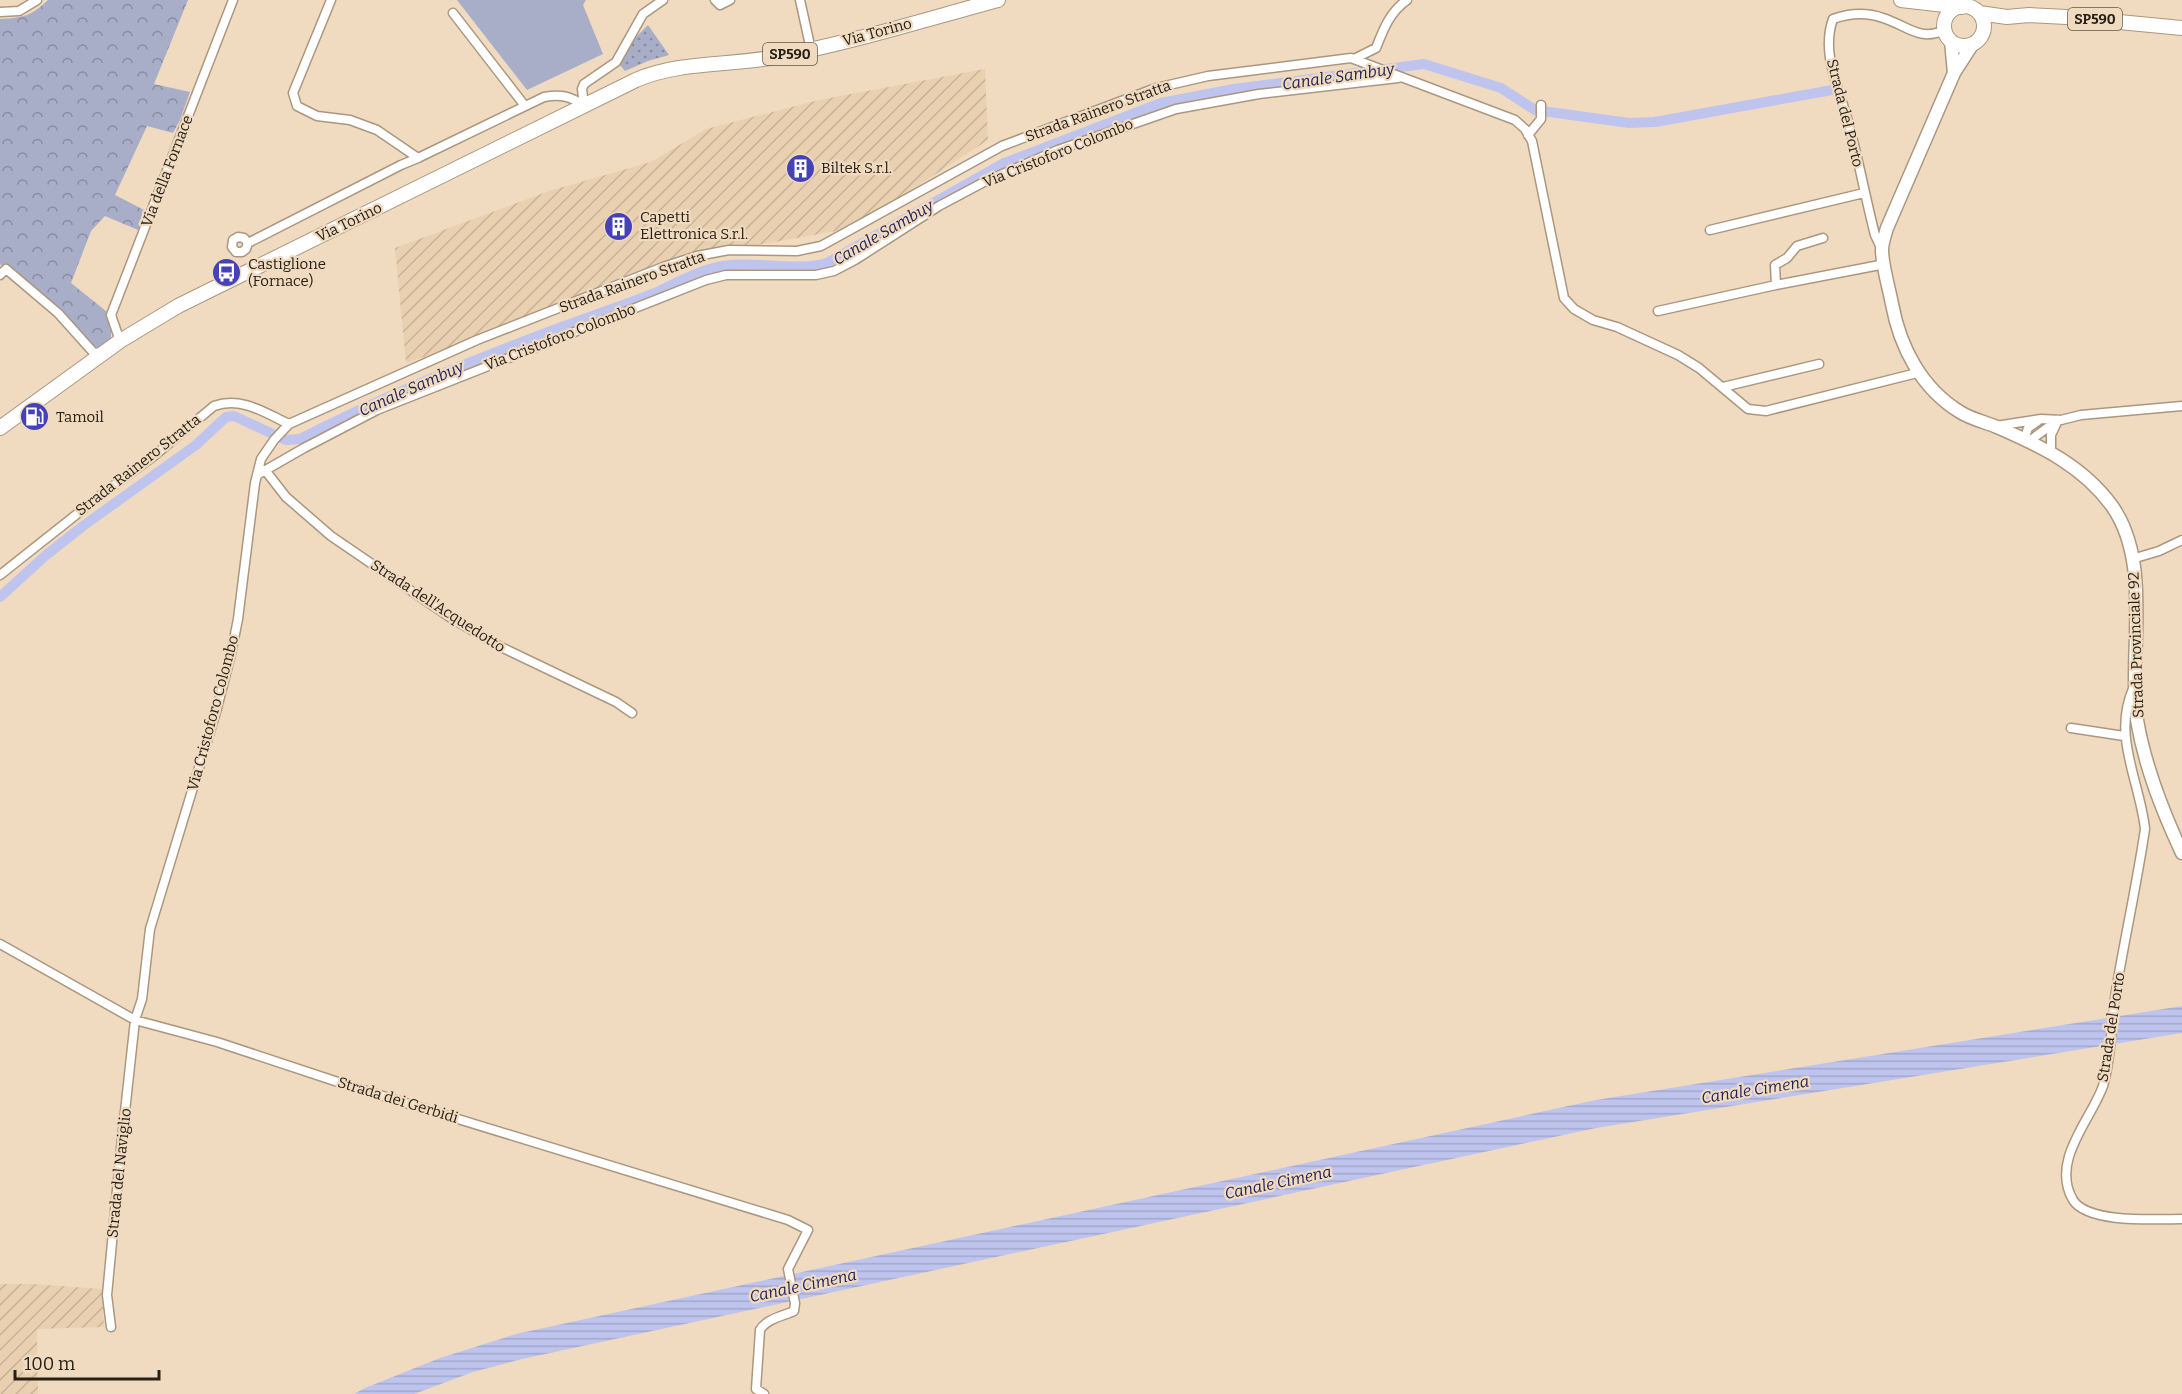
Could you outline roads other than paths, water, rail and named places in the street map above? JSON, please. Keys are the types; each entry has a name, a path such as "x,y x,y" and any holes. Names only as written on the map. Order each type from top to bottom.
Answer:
{"main road":[{"name":"Via Torino","path":"0,428 120,341 178,306 636,80 670,69 761,60 811,50 998,0"},
{"name":"SP590","path":"1911,1 1968,7 1979,13 2007,17 2067,16 2182,28"},
{"name":"SP590","path":"1911,1 1947,29 1960,46 1972,45 1983,30 2007,17"},
{"path":"1953,73 1947,29 1956,8 1962,7"},
{"path":"1979,13 1984,24 1983,30"},
{"path":"1882,250 1887,228 1953,73 1972,45"},
{"name":"Strada Provinciale 92","path":"1882,250 1894,315 1903,345 1917,373 1946,402 1961,413 2051,452 2073,466 2090,481 2112,507 2124,528 2132,559 2137,604 2135,685 2137,719 2148,768 2161,808 2182,853"}],"street":[{"path":"0,12 19,11 37,0"},
{"name":"Via della Fornace","path":"120,341 111,315 233,0"},
{"path":"331,0 293,93 297,106 317,116 350,120 377,129 418,158"},
{"path":"584,105 582,89 584,84 616,62 643,14 663,0"},
{"path":"715,0 720,5 730,0"},
{"path":"800,0 811,50"},
{"path":"1354,59 1376,48 1388,18 1407,0"},
{"path":"453,13 525,106"},
{"name":"Strada del Porto","path":"1882,250 1875,235 1847,118 1834,78 1829,39 1833,19 1856,13 1884,18 1912,32 1924,35 1947,29"},
{"name":"Strada Rainero Stratta","path":"261,472 261,459 289,424 477,340 663,267 697,256 729,250 796,251 821,246 989,152 1156,88 1208,76 1343,58 1354,59"},
{"name":"Via Cristoforo Colombo","path":"1354,59 1506,115 1515,120 1528,135"},
{"name":"Via Cristoforo Colombo","path":"135,1020 142,999 150,929 231,654 261,472 377,410 706,280 726,275 816,275 834,270 855,260 939,206 984,182 1022,164 1136,121 1176,109 1220,100 1402,77"},
{"path":"248,243 401,165 544,97 558,94 568,95 584,105"},
{"path":"1541,105 1541,119 1528,135 1532,141 1564,298 1574,309 1593,320 1617,327 1678,355 1699,368 1748,409 1766,411 1917,373"},
{"path":"1710,230 1864,193"},
{"path":"1776,285 1775,265 1787,258 1797,246 1823,238"},
{"path":"1658,311 1884,264"},
{"path":"0,275 6,269 58,313 93,352 102,354"},
{"path":"1723,387 1820,364"},
{"name":"Strada Rainero Stratta","path":"0,575 155,455 214,406 226,402 249,405 289,424"},
{"path":"1995,426 2041,419 2058,420 2080,415 2182,406"},
{"path":"2026,441 2028,428 2041,419"},
{"path":"2026,441 2058,420"},
{"path":"2051,452 2051,435 2058,420"},
{"name":"Strada dell'Acquedotto","path":"261,472 331,536 452,618 501,647 616,702 632,713"},
{"path":"2132,559 2159,551 2182,540"},
{"name":"Strada del Porto","path":"2135,685 2128,700 2124,736 2142,805 2145,829 2116,993 2103,1085 2073,1143 2067,1167 2067,1181 2072,1199 2089,1212 2110,1217 2182,1219"},
{"path":"2072,728 2124,736"},
{"path":"2133,774 2148,768"},
{"name":"Strada dei Gerbidi","path":"0,944 135,1020 217,1042 347,1085 788,1220 808,1230 788,1269 795,1303 794,1311 763,1325 760,1330 756,1389 764,1394"},
{"name":"Strada del Naviglio","path":"111,1327 107,1295 135,1020"}],"water":[{"name":"Canale Cimena","path":"2182,1006 2182,1033 1596,1128 522,1359 473,1372 414,1394 354,1394 440,1358 516,1334 1596,1100"}],"waterway":[{"name":"Canale Sambuy","path":"0,597 45,556 196,445 226,417 234,416 286,440 300,439 445,372 648,296 706,270 741,264 799,267 827,263 1002,164 1161,103 1234,89 1424,64 1501,88 1535,110 1629,123 1655,122 1832,90"}],"place":[{"name":"Biltek S.r.l.","path":"800,168"},
{"name":"Capetti Elettronica S.r.l.","path":"619,226"},
{"name":"Castiglione (Fornace)","path":"227,273"},
{"name":"Tamoil","path":"35,417"}]}
